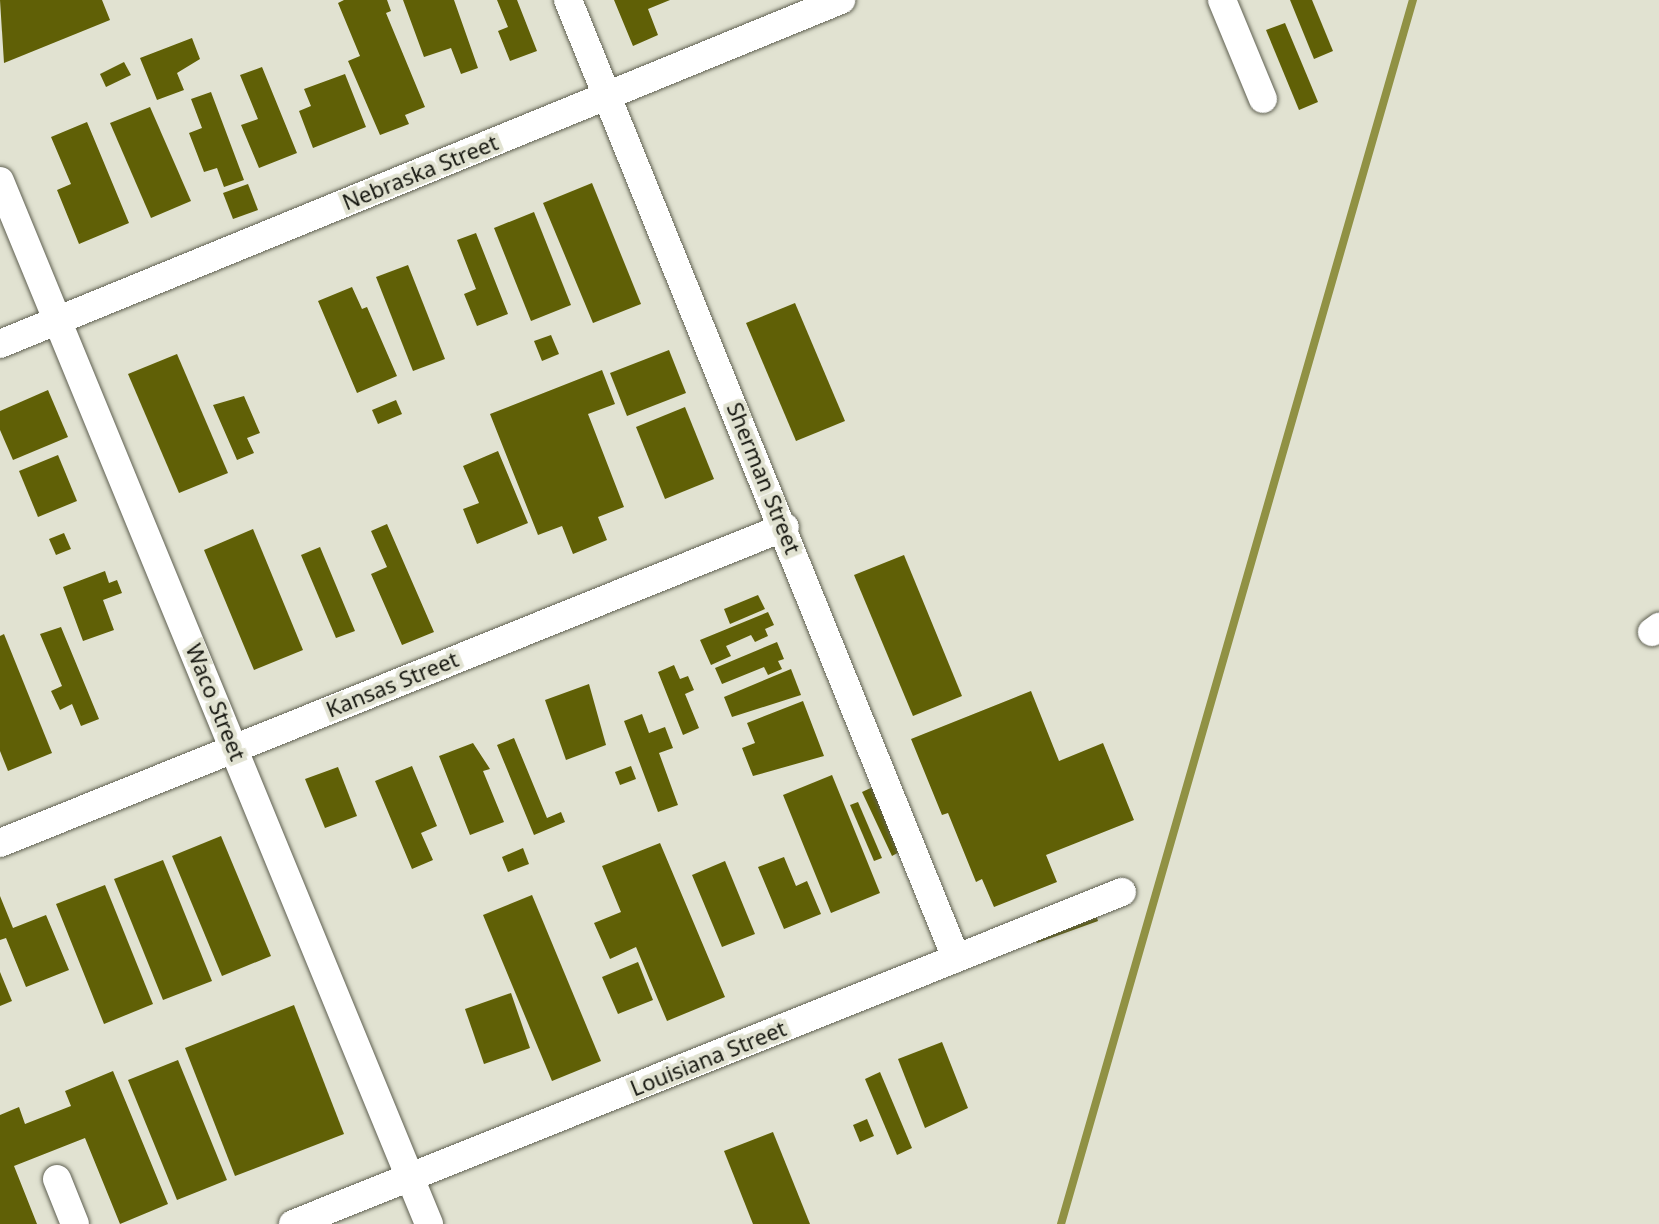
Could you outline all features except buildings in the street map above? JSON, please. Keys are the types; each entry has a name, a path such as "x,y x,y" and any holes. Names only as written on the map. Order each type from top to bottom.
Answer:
{"street":[{"name":"Sherman Street","path":"568,0 785,527 956,958"},
{"name":"Nebraska Street","path":"0,344 841,0"},
{"path":"1222,0 1263,99"},
{"name":"Waco Street","path":"0,181 429,1224"},
{"name":"Kansas Street","path":"0,843 234,746 785,527"},
{"name":"Louisiana Street","path":"293,1224 1122,892"},
{"path":"57,1179 75,1224"}],"waterway":[{"path":"1061,1224 1413,0"}]}
